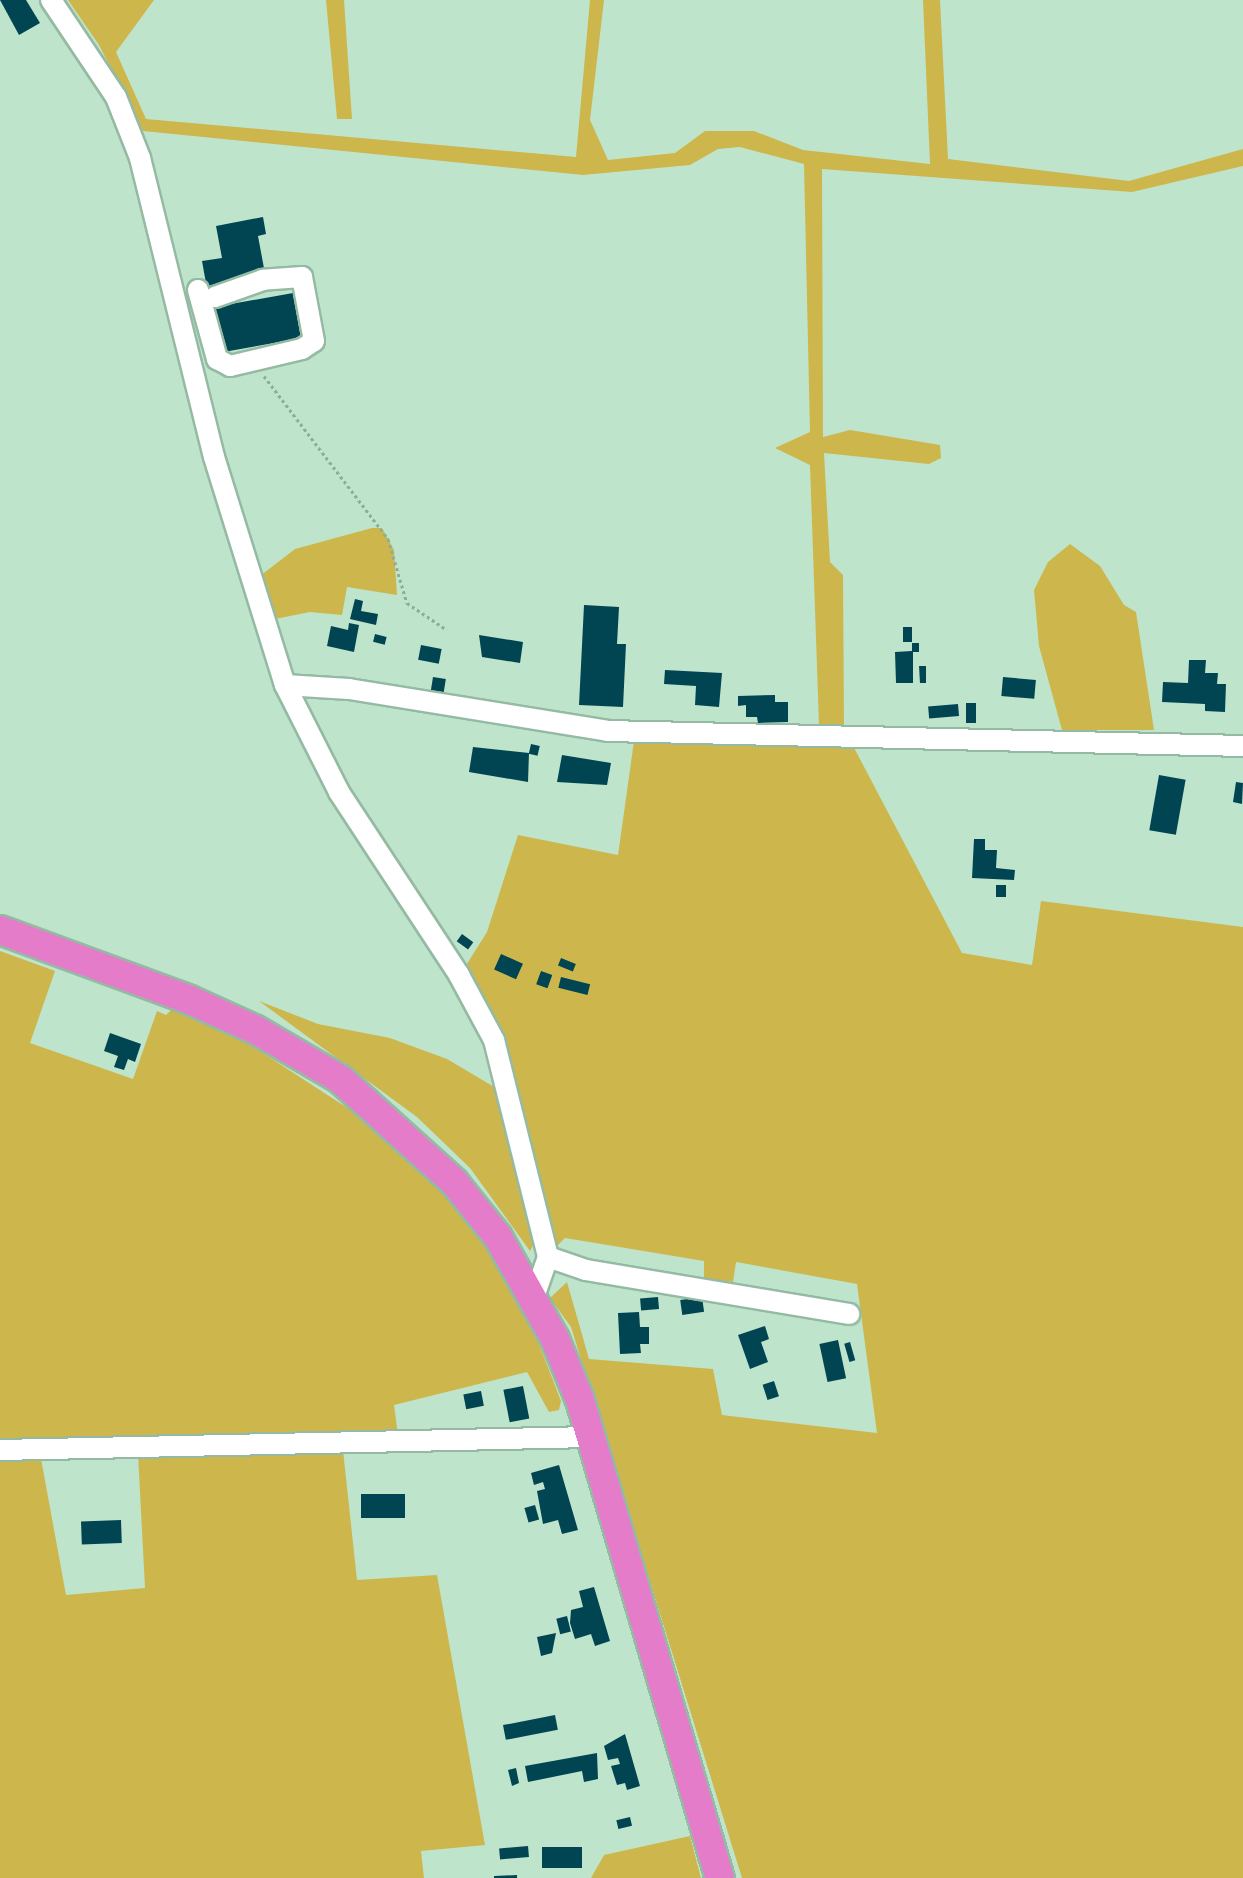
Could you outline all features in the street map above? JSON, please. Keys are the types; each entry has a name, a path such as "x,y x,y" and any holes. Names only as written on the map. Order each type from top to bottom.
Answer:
{"highway":[{"path":"0,930 190,1000 256,1030 340,1079 454,1182 498,1237 534,1298 592,1437 720,1878"}],"street":[{"path":"51,0 116,97 140,158 181,327 257,606 285,686 339,792 447,957 494,1040 548,1257 534,1298"},
{"path":"302,277 314,341 254,361 230,366 217,359 204,316 207,294 263,280 302,277"},
{"path":"181,327 204,316"},
{"path":"285,686 349,689 607,731 1243,746"},
{"path":"548,1257 586,1270 849,1314"},
{"path":"0,1450 592,1437"}],"path":[{"path":"254,361 256,371 288,400 388,539 407,603 447,630"}],"shaded area":[{"path":"68,0 154,0 116,52 146,119 576,157 590,0 604,0 590,120 608,160 675,153 705,131 754,131 803,150 930,164 923,0 940,0 948,159 1129,181 1243,149 1243,166 1132,192 822,169 823,437 850,430 940,445 941,458 929,464 824,453 830,562 843,575 844,727 819,725 810,465 775,448 810,432 804,164 740,147 718,149 690,165 583,175 143,131 99,45"},
{"path":"326,0 344,0 352,119 337,119"},
{"path":"372,528 382,528 394,550 397,595 347,587 342,615 310,612 270,620 260,576 295,549"},
{"path":"1070,544 1100,566 1124,605 1136,612 1154,730 1062,730 1039,646 1034,590 1048,562"},
{"path":"635,734 851,742 962,953 1032,965 1041,901 1243,927 1243,1878 742,1878 571,1327 550,1298 567,1282 589,1359 713,1369 722,1415 877,1433 857,1284 736,1262 733,1282 704,1278 704,1261 565,1238 557,1246 512,1063 465,967 487,932 518,835 618,855"},
{"path":"0,951 55,971 30,1043 133,1079 157,1011 166,1015 172,1009 249,1044 366,1120 440,1187 481,1237 534,1331 561,1401 559,1410 549,1412 527,1372 394,1405 398,1435 0,1441"},
{"path":"259,1001 318,1024 390,1038 447,1059 496,1088 535,1241 530,1251 470,1168 417,1117"},
{"path":"343,1450 357,1580 437,1575 485,1845 421,1851 424,1878 0,1878 0,1455 40,1453 66,1595 145,1588 138,1454"},
{"path":"690,1836 701,1878 591,1878 604,1855"}],"building":[{"path":"0,0 26,0 40,23 19,35"},
{"path":"263,217 266,234 258,236 266,279 207,289 202,261 222,258 216,226"},
{"path":"293,293 301,338 222,352 214,307"},
{"path":"355,599 363,601 361,611 378,614 376,625 350,619"},
{"path":"584,605 619,607 617,644 626,644 623,707 579,705"},
{"path":"349,623 359,625 354,652 327,646 331,626 348,630"},
{"path":"903,627 912,627 912,642 903,642"},
{"path":"375,634 387,637 385,645 373,642"},
{"path":"479,635 523,642 520,663 482,657"},
{"path":"912,643 919,643 919,652 913,652 913,683 896,683 895,652 912,651"},
{"path":"421,645 442,649 439,664 418,660"},
{"path":"1189,660 1206,660 1205,673 1218,673 1217,684 1226,684 1225,712 1205,711 1205,704 1162,702 1163,682 1188,683"},
{"path":"919,666 926,666 926,683 920,683"},
{"path":"665,670 722,673 719,707 695,705 696,686 664,684"},
{"path":"433,677 446,679 443,695 430,693"},
{"path":"1003,677 1036,680 1034,699 1001,696"},
{"path":"775,695 775,702 788,702 788,722 758,723 757,717 746,717 746,705 738,706 738,696"},
{"path":"966,703 976,703 976,723 966,723"},
{"path":"958,704 959,716 929,719 928,707"},
{"path":"531,744 540,746 538,756 529,754"},
{"path":"473,747 529,753 528,782 469,772"},
{"path":"562,755 611,763 607,785 557,782"},
{"path":"1159,775 1186,780 1176,835 1149,830"},
{"path":"1236,782 1243,783 1242,804 1233,802"},
{"path":"974,839 985,839 985,850 997,850 996,868 1015,870 1014,880 972,878"},
{"path":"996,885 1006,885 1006,897 996,897"},
{"path":"462,934 473,942 468,950 457,941"},
{"path":"501,954 523,964 516,979 494,970"},
{"path":"561,958 576,964 573,971 558,965"},
{"path":"541,971 552,975 547,988 536,984"},
{"path":"561,977 590,984 587,995 558,988"},
{"path":"110,1033 141,1044 135,1062 128,1059 124,1070 114,1067 118,1056 104,1051"},
{"path":"658,1297 659,1309 641,1311 640,1299"},
{"path":"702,1297 704,1312 682,1315 680,1300"},
{"path":"639,1312 640,1327 649,1327 649,1344 640,1344 641,1353 620,1354 618,1313"},
{"path":"765,1326 769,1339 761,1342 768,1362 750,1369 738,1335"},
{"path":"838,1340 846,1378 828,1382 819,1344"},
{"path":"850,1342 855,1360 849,1362 844,1344"},
{"path":"774,1381 779,1396 768,1400 763,1385"},
{"path":"523,1386 529,1418 510,1422 503,1390"},
{"path":"481,1391 484,1406 466,1409 463,1394"},
{"path":"559,1465 578,1530 562,1534 558,1520 543,1524 537,1491 545,1489 543,1482 534,1485 531,1473"},
{"path":"361,1494 405,1494 405,1518 361,1518"},
{"path":"535,1505 539,1519 529,1522 524,1508"},
{"path":"121,1520 122,1543 82,1544 81,1521"},
{"path":"594,1587 610,1641 595,1646 591,1634 575,1639 570,1623 571,1610 583,1607 579,1591"},
{"path":"567,1616 571,1632 560,1634 556,1619"},
{"path":"556,1633 552,1653 541,1656 537,1637"},
{"path":"555,1715 558,1730 506,1740 503,1725"},
{"path":"625,1734 640,1786 627,1790 625,1783 617,1785 611,1766 620,1764 618,1758 608,1760 604,1746"},
{"path":"597,1753 598,1779 584,1782 582,1771 528,1782 525,1766"},
{"path":"516,1768 519,1783 512,1786 508,1770"},
{"path":"630,1817 632,1826 618,1829 616,1820"},
{"path":"528,1846 529,1857 500,1859 499,1849"},
{"path":"542,1847 582,1847 582,1868 542,1868"},
{"path":"517,1875 517,1878 494,1878 494,1876"}]}
